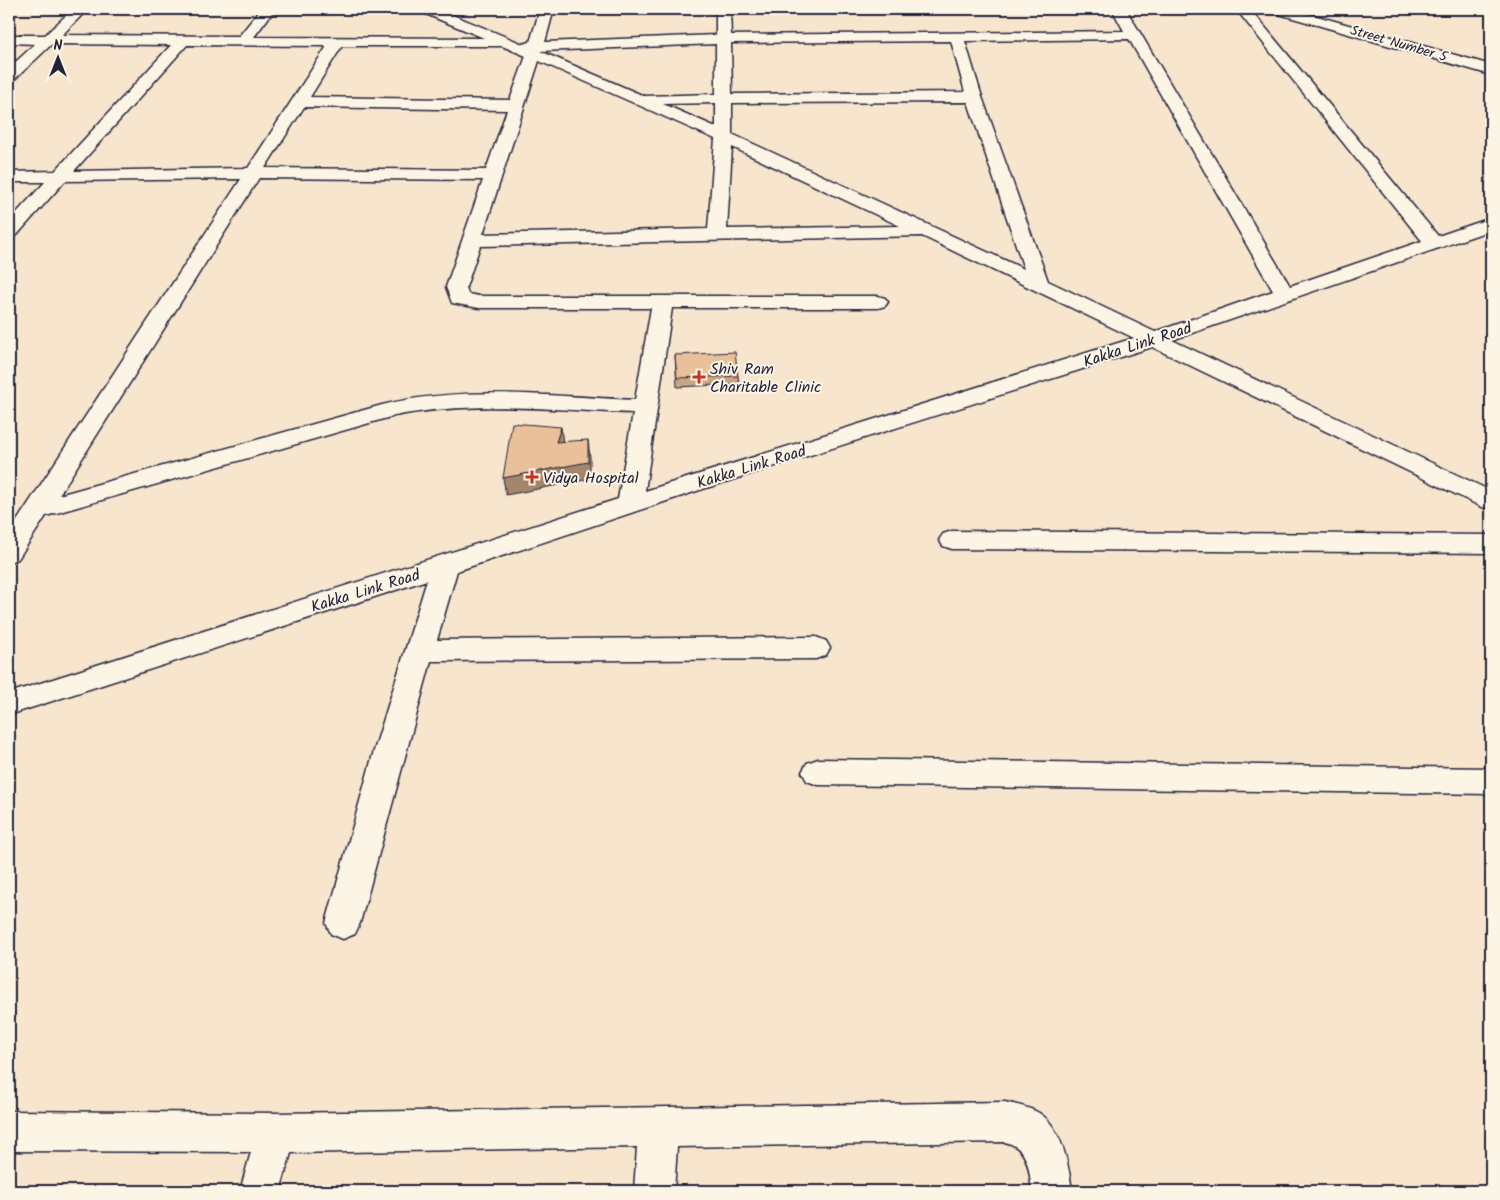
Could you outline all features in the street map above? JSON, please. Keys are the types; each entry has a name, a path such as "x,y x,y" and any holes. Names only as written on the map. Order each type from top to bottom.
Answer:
{"street":[{"path":"9,76 81,9"},
{"path":"244,40 268,9"},
{"path":"426,9 526,48 642,99 1154,339 1491,501"},
{"path":"548,9 526,48 516,105 456,287 459,298 467,302 878,302"},
{"path":"717,234 724,138 725,38 723,9"},
{"path":"1119,9 1285,294"},
{"path":"1243,9 1434,243"},
{"name":"Street Number 5","path":"1277,9 1487,66"},
{"path":"1357,16 1376,37"},
{"path":"9,39 338,41 526,48 725,38 957,38 998,35 1134,35"},
{"path":"957,38 974,97 1039,285"},
{"path":"9,232 61,177 183,40"},
{"path":"9,553 338,41"},
{"path":"642,99 974,97"},
{"path":"298,102 516,105"},
{"path":"9,177 254,173 492,175"},
{"name":"Kakka Link Road","path":"9,704 446,565 630,504 1154,339 1491,224"},
{"path":"473,240 925,231"},
{"path":"630,504 662,303"},
{"path":"36,510 381,413 430,402 476,400 645,407"},
{"path":"1454,483 1491,484"},
{"path":"952,540 1491,544"},
{"path":"343,923 446,565"},
{"path":"420,651 816,648"},
{"path":"818,772 1491,781"},
{"path":"9,1131 278,1133 1005,1122 1025,1127 1036,1139 1046,1157 1052,1191"},
{"path":"654,1191 659,1128"},
{"path":"260,1191 278,1133"}],"building":[{"path":"735,352 738,376 677,378 675,355"},
{"path":"512,423 561,427 556,442 588,440 588,462 503,478"}],"place":[{"name":"Shiv Ram Charitable Clinic","path":"699,377"},
{"name":"Vidya Hospital","path":"532,477"}]}
